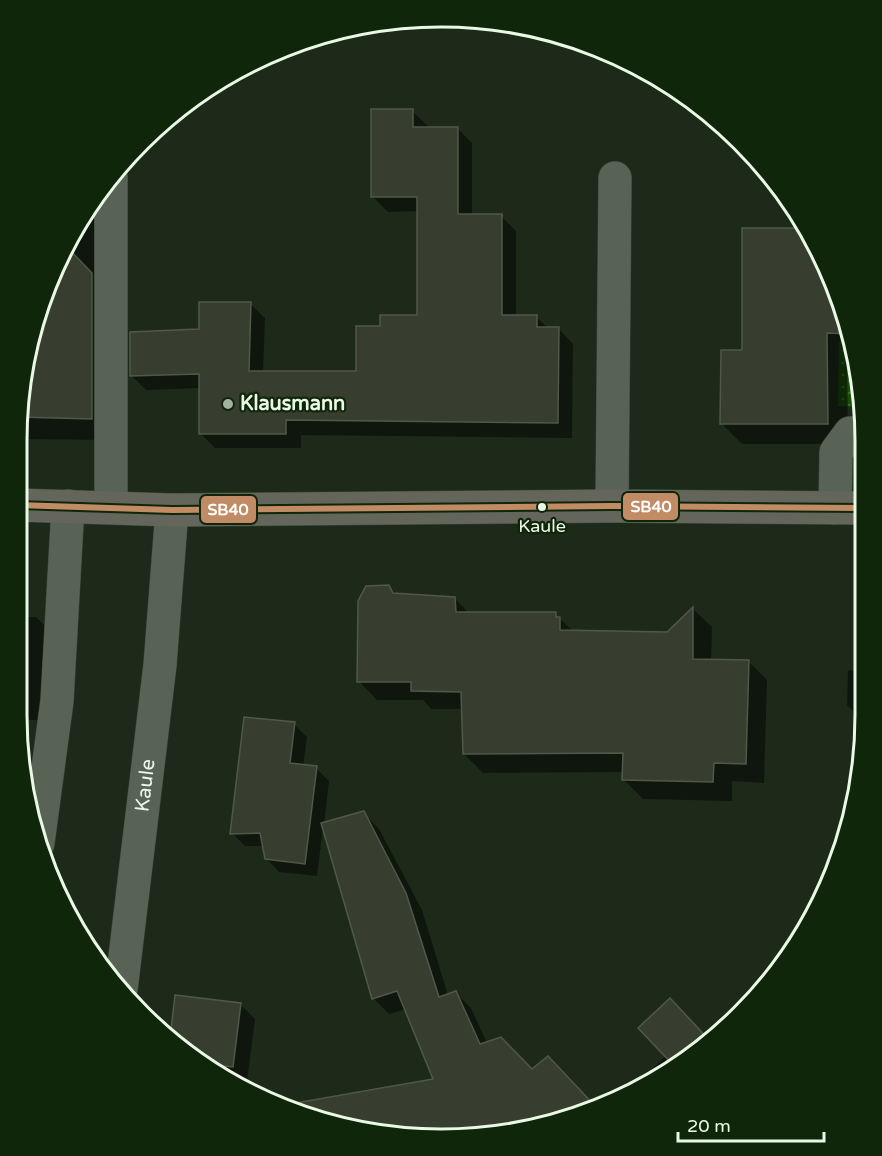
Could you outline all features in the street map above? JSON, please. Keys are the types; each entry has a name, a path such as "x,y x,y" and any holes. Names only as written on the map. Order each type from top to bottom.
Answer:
{"main road":[{"path":"27,505 172,510 612,506 848,508"}],"street":[{"path":"612,506 615,178"},
{"path":"111,192 111,507"},
{"path":"848,508 836,452 850,433 855,433"},
{"path":"41,821 57,701 68,506"},
{"name":"Kaule","path":"123,980 160,664 172,510"}],"green space":[{"path":"839,341 843,341 853,407 838,406"}],"building":[{"path":"371,109 413,109 413,127 458,127 458,214 502,214 502,315 537,315 537,327 559,327 558,423 286,420 286,434 199,434 199,374 130,376 130,332 199,329 199,302 251,302 249,371 356,371 356,326 380,326 380,315 417,315 417,197 371,197"},
{"path":"742,228 796,228 823,283 841,334 827,333 828,424 720,424 721,350 742,350"},
{"path":"73,253 92,273 92,419 28,417 35,360 41,334 49,308"},
{"path":"389,585 393,593 455,597 456,612 556,612 556,617 560,617 560,630 667,632 693,607 693,659 749,660 746,764 714,763 713,782 622,780 623,753 463,754 461,692 411,691 411,682 357,682 358,601 366,586"},
{"path":"244,717 295,722 290,763 317,766 305,864 265,859 260,833 230,834"},
{"path":"364,811 406,893 439,997 456,991 480,1044 501,1037 532,1069 548,1056 590,1101 522,1121 441,1129 360,1121 297,1103 433,1079 397,991 372,999 321,823"},
{"path":"175,995 241,1003 233,1067 221,1066 171,1029"},
{"path":"670,998 704,1034 669,1060 638,1028"}],"transit line":[{"name":"SB40","path":"27,505 172,510 612,506 855,508"}],"place":[{"name":"Klausmann","path":"228,404"},
{"name":"Kaule","path":"542,507"}]}
